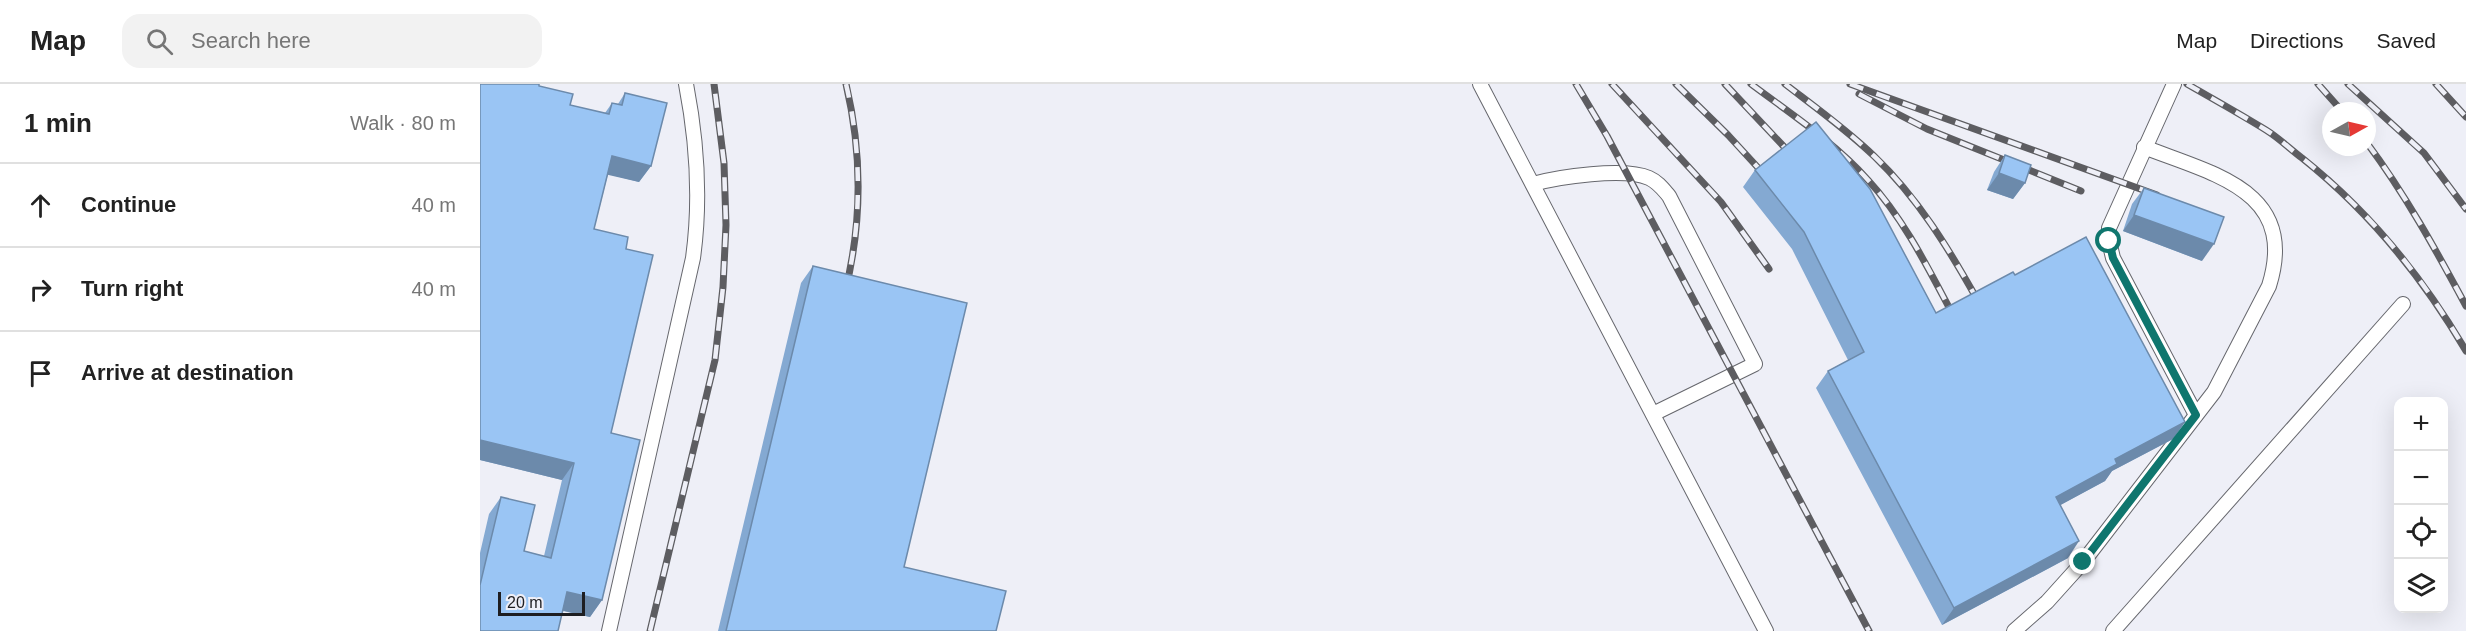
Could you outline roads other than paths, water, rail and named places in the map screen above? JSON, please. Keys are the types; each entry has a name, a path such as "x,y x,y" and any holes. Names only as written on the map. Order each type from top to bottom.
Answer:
{"lane":[{"path":"609,631 697,233 697,180 693,121 686,84"},
{"path":"1480,84 1766,631"},
{"path":"2174,84 2109,228 2109,241 2113,258 2196,415"},
{"path":"2014,631 2047,602 2083,562 2214,392 2268,286 2274,268 2274,245 2268,217 2254,197 2237,184 2144,147"},
{"path":"1533,184 1552,179 1611,173 1627,174 1647,177 1660,185 1669,196 1755,364 1653,414"},
{"path":"2113,631 2403,304"}],"railway":[{"path":"650,631 715,360 723,287 726,225 724,163 714,84"},
{"path":"845,292 855,240 858,188 855,136 846,84"},
{"path":"1576,84 1607,136 1869,631"},
{"path":"1612,84 1721,202 1769,269"},
{"path":"1676,84 1762,172"},
{"path":"1725,84 1788,151"},
{"path":"1751,84 1827,141 1868,180 1904,227 1953,315"},
{"path":"1785,84 1853,137 1890,172 1932,225 1978,301"},
{"path":"1850,84 2157,195"},
{"path":"2187,84 2271,133 2350,200 2413,271 2466,351"},
{"path":"2318,84 2334,102"},
{"path":"2348,84 2424,153 2466,209"},
{"path":"2436,84 2466,117"},
{"path":"1859,94 1927,129 2081,191"},
{"path":"2376,155 2432,243 2466,306"}]}
